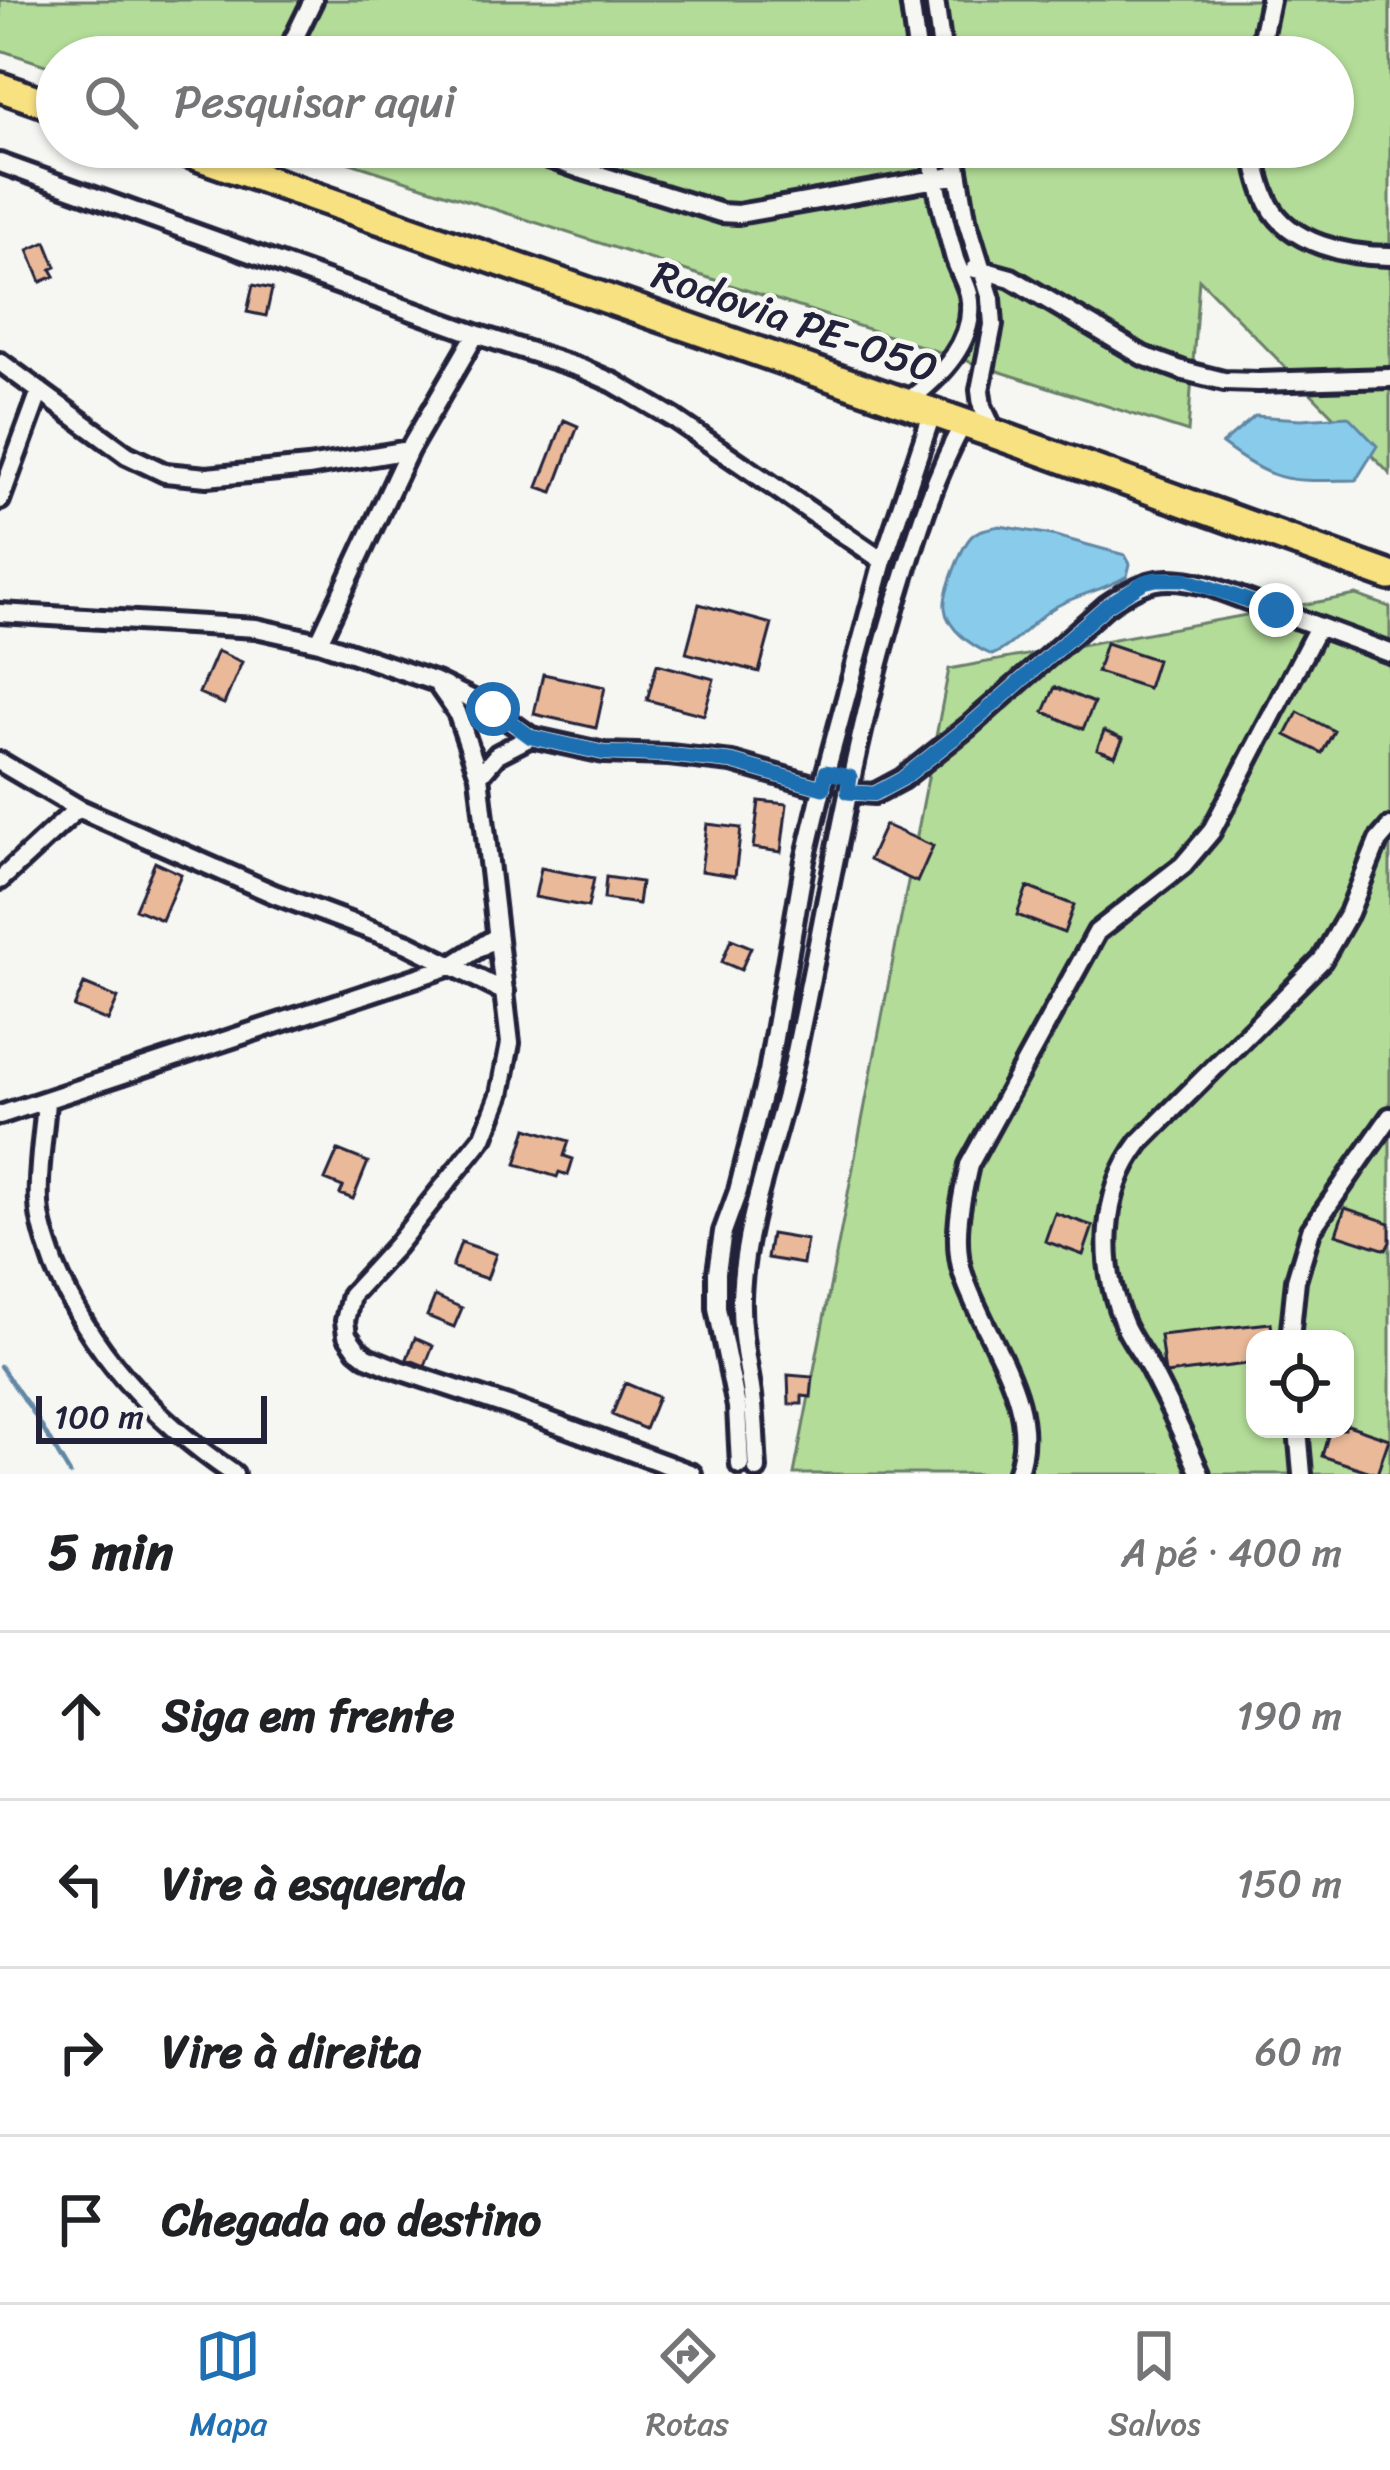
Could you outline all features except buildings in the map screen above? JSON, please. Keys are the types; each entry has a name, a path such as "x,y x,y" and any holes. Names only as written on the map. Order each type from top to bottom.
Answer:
{"main road":[{"path":"0,87 36,100"},
{"name":"Rodovia PE-050","path":"232,168 1390,576"}],"street":[{"path":"295,36 313,0"},
{"path":"910,0 915,36"},
{"path":"935,0 940,36"},
{"path":"1262,36 1270,0"},
{"path":"0,163 580,368 645,400 883,561"},
{"path":"575,168 721,213 738,214 958,175"},
{"path":"905,403 939,375 960,347 970,316 970,299 933,168"},
{"path":"957,168 993,312 980,390 995,434"},
{"path":"1258,168 1277,216 1311,241 1363,255 1390,256"},
{"path":"957,265 1011,278 1131,350 1184,371 1258,382 1390,378"},
{"path":"320,642 409,450 476,334"},
{"path":"960,347 985,358"},
{"path":"0,362 127,455 148,467 183,476 308,467 409,450"},
{"path":"0,500 40,391"},
{"path":"746,1471 717,1308 723,1232 768,1072 822,787 883,561 932,413"},
{"path":"746,1471 751,1388 741,1325 743,1264 790,1078 876,670 935,484 963,424"},
{"path":"912,475 935,484"},
{"path":"891,537 914,546"},
{"path":"0,636 4,614 256,628 320,642 436,682 493,709 531,737 604,753 732,762 822,787 874,794 902,779 1106,606 1144,582 1184,579 1390,653"},
{"path":"1017,1474 1026,1443 1021,1412 960,1258 960,1202 969,1165 1097,932 1184,865 1210,832 1318,627"},
{"path":"436,682 457,712 479,776 510,1043 484,1136 351,1295 347,1335 367,1357 399,1370 692,1474"},
{"path":"479,776 497,754 531,737"},
{"path":"0,762 78,808 274,894 408,944 505,992"},
{"path":"822,787 848,792"},
{"path":"0,880 78,808"},
{"path":"1200,1474 1115,1300 1108,1237 1116,1184 1140,1142 1322,960 1349,913 1374,849 1390,827"},
{"path":"0,1115 451,966 496,938"},
{"path":"46,1101 38,1204 70,1303 106,1357 149,1408 234,1474"},
{"path":"1291,1330 1297,1280 1311,1230 1390,1117"},
{"path":"1299,1438 1302,1474"}],"green space":[{"path":"0,0 1390,0 1390,474 1199,279 1188,432 366,168 1354,168 1354,36 36,36 36,62 0,50"},
{"path":"1356,595 1390,607 1390,1474 794,1474 949,669"}],"water":[{"path":"1255,416 1348,416 1377,446 1356,480 1284,478 1222,444"},
{"path":"1000,526 1125,555 1130,564 1127,576 1055,607 992,655 956,630 945,601 969,540 979,531"}],"waterway":[{"path":"0,1366 70,1474"}],"route":[{"path":"493,709 531,737 604,753 732,762 823,788 826,772 850,777 848,792 874,794 923,763 1106,606 1144,582 1184,579 1276,610"}]}
